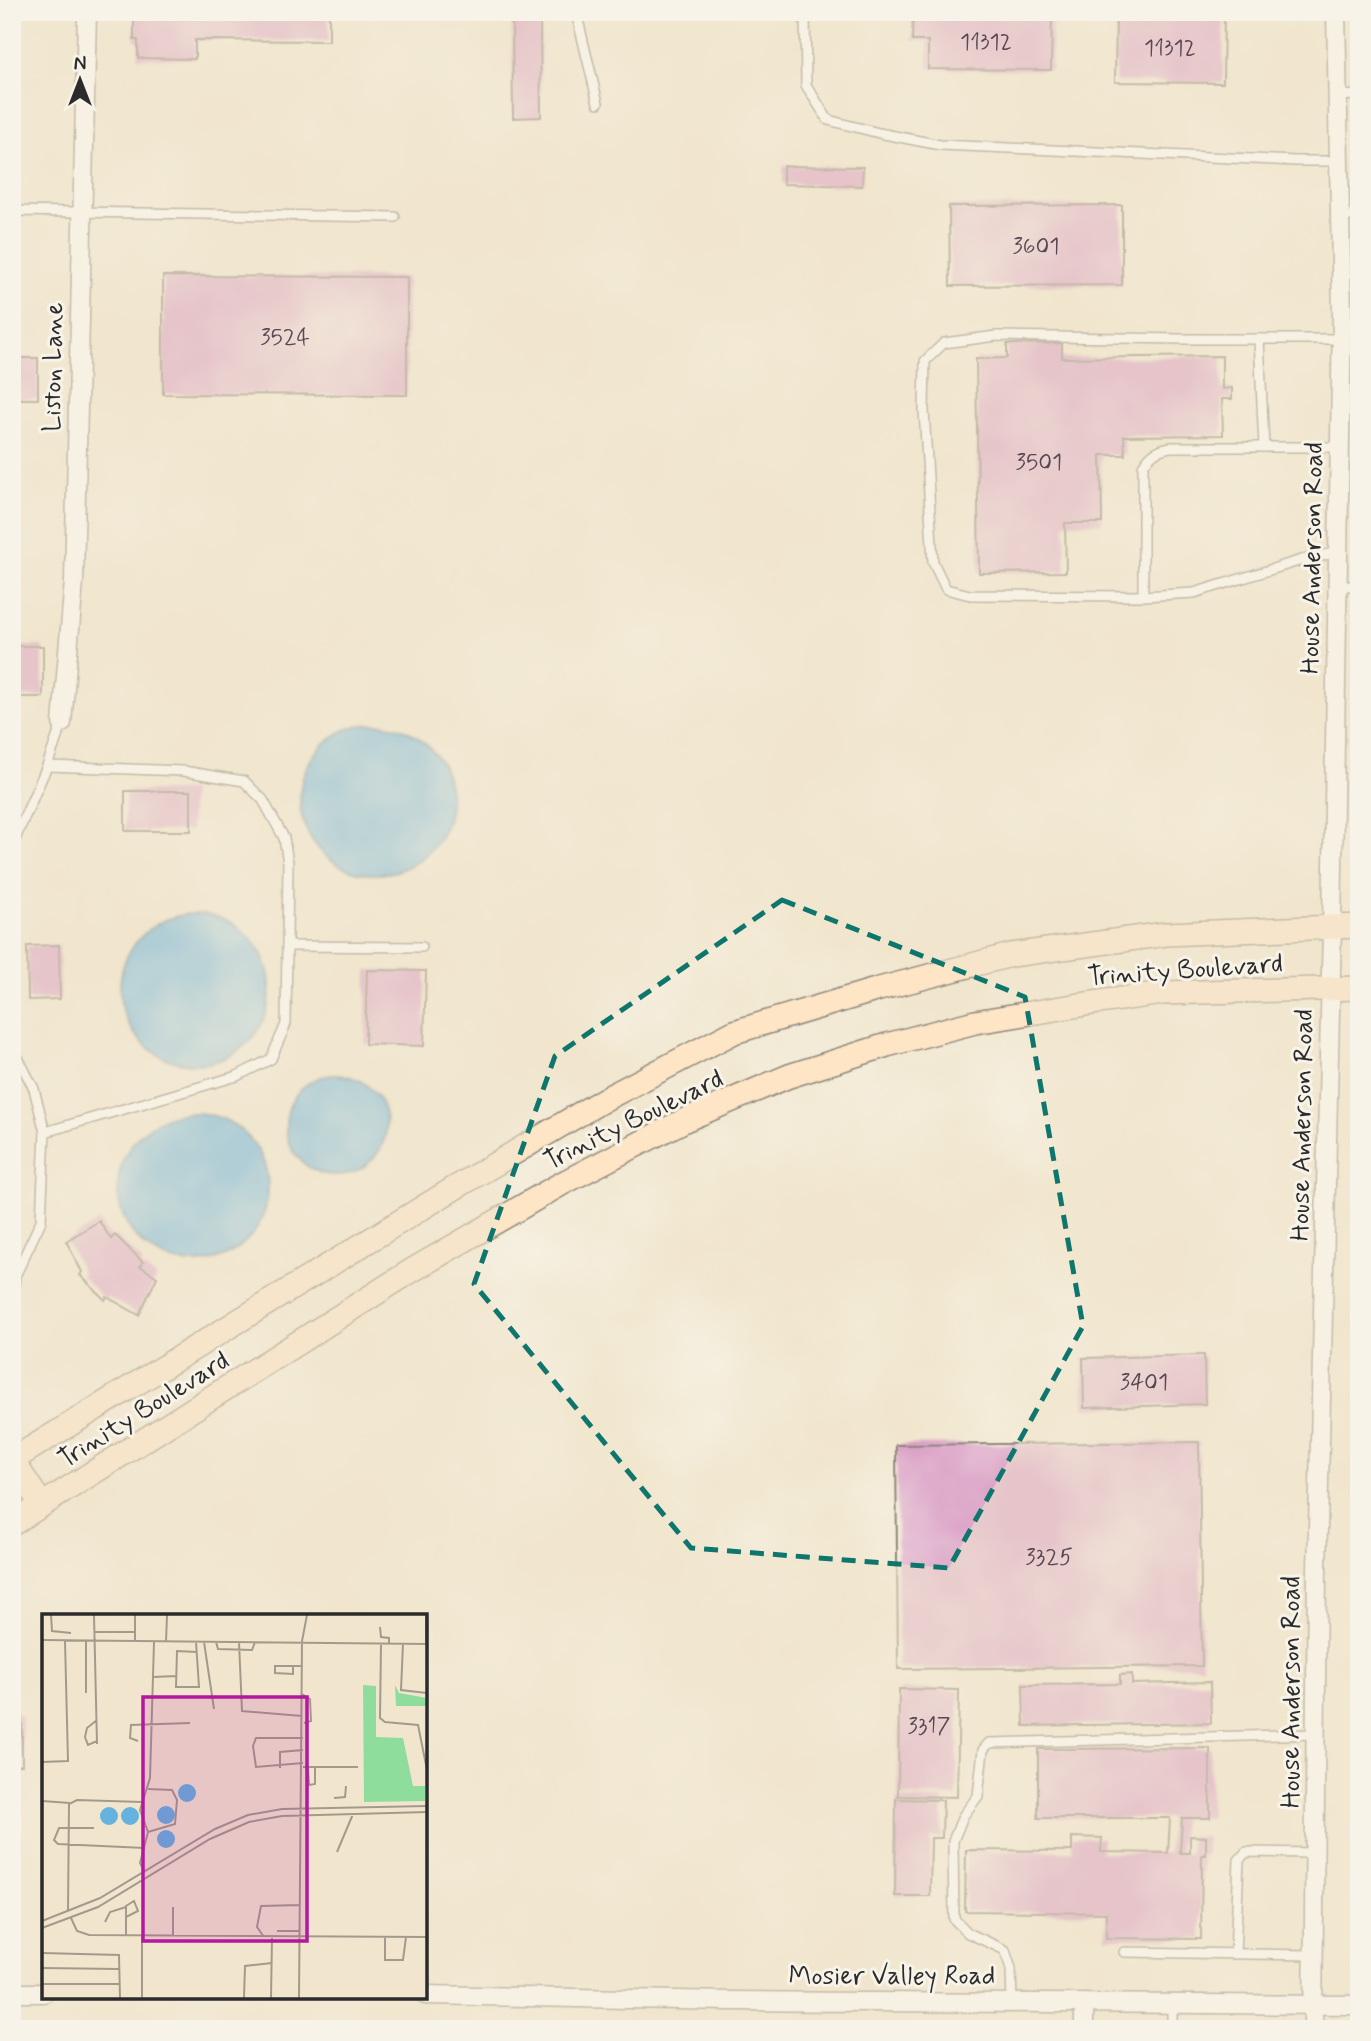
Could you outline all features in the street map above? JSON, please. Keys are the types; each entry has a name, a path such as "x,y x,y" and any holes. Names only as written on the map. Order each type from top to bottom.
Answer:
{"main road":[{"name":"Trinity Boulevard","path":"12,1460 523,1147 605,1099 734,1032 879,989 1011,955 1166,934 1359,926"},
{"name":"Trinity Boulevard","path":"12,1524 411,1271 561,1184 685,1120 789,1076 887,1045 975,1022 1086,1004 1163,993 1359,988"},
{"path":"12,1460 42,1505"}],"street":[{"name":"Liston Lane","path":"62,723 74,581 86,12"},
{"name":"House Anderson Road","path":"1313,2029 1317,1542 1331,989 1341,339 1336,12"},
{"path":"12,1993 42,1993"},
{"name":"Mosier Valley Road","path":"427,1996 1359,2005"},
{"path":"1084,2003 1084,2029"}],"lane":[{"path":"576,12 598,103"},
{"path":"805,12 806,85 828,120 940,145 1339,161"},
{"path":"1337,96 1359,95"},
{"path":"12,211 395,217"},
{"path":"1340,216 1359,216"},
{"path":"1338,552 1302,560 1194,593 1143,596 970,595 946,589 933,562 924,410 925,361 944,343 996,336 1341,339"},
{"path":"1259,339 1264,447"},
{"path":"1143,596 1143,466 1149,456 1171,447 1339,447"},
{"path":"1337,586 1359,586"},
{"path":"12,846 47,766 62,723"},
{"path":"46,1132 237,1076 271,1059 286,1024 288,863 284,838 263,800 244,781 183,771 47,766"},
{"path":"287,946 422,947"},
{"path":"12,1046 34,1089 46,1132 41,1221 16,1265 12,1307"},
{"path":"1012,2003 1011,1969 1005,1950 968,1933 954,1919 953,1841 964,1816 978,1796 983,1750 989,1743 1316,1734"},
{"path":"1235,1954 1239,1860 1246,1852 1315,1853"},
{"path":"1124,1952 1314,1955"},
{"path":"1172,2004 1172,2029"}],"highlighted area":[{"path":"782,900 1025,997 1083,1326 949,1568 691,1548 474,1284 555,1056"}],"water":[{"path":"375,724 404,730 428,746 444,770 450,799 444,828 428,852 404,868 375,874 346,868 322,852 306,828 300,799 306,770 322,746 346,730"},
{"path":"195,914 224,920 248,936 264,960 270,989 264,1018 248,1042 224,1058 195,1064 166,1058 142,1042 126,1018 120,989 126,960 142,936 166,920"},
{"path":"336,1075 355,1079 371,1090 382,1106 386,1125 382,1144 371,1160 355,1171 336,1175 317,1171 301,1160 290,1144 286,1125 290,1106 301,1090 317,1079"},
{"path":"193,1113 222,1119 246,1135 262,1159 268,1188 262,1217 246,1241 222,1257 193,1263 164,1257 140,1241 124,1217 118,1188 124,1159 140,1135 164,1119"}],"building":[{"path":"134,12 329,12 329,41 195,40 195,59 138,58 138,40 134,40"},
{"path":"913,12 1052,12 1051,70 928,69 928,41 912,41"},
{"path":"1116,12 1224,12 1223,83 1115,82"},
{"path":"512,17 540,17 541,117 513,118"},
{"path":"783,166 863,167 862,186 783,184"},
{"path":"1122,205 1122,285 950,286 949,206"},
{"path":"12,254 21,254 21,284 12,284"},
{"path":"163,276 407,277 407,395 163,394"},
{"path":"1062,343 1062,358 1222,356 1222,389 1232,388 1232,399 1222,399 1223,435 1124,436 1125,455 1101,455 1102,523 1065,523 1066,572 979,573 976,359 1007,358 1007,344"},
{"path":"12,358 38,358 38,399 12,399"},
{"path":"16,646 43,646 43,697 16,697"},
{"path":"125,791 191,791 191,831 125,831"},
{"path":"59,945 60,999 28,1000 27,946"},
{"path":"367,970 426,971 424,1046 365,1044"},
{"path":"99,1221 111,1239 115,1235 143,1262 140,1266 157,1277 139,1315 107,1297 105,1300 80,1275 82,1272 66,1241"},
{"path":"1204,1355 1205,1404 1084,1408 1083,1358"},
{"path":"1199,1442 1202,1666 898,1669 896,1445"},
{"path":"1132,1674 1132,1684 1210,1682 1211,1723 1024,1726 1023,1685 1120,1684 1120,1675"},
{"path":"899,1689 959,1690 957,1797 898,1796"},
{"path":"12,1715 22,1715 22,1765 12,1765"},
{"path":"1210,1748 1210,1818 1182,1818 1180,1853 1190,1853 1190,1836 1206,1837 1206,1855 1202,1855 1201,1939 1106,1938 1106,1913 965,1911 966,1850 1072,1851 1072,1837 1102,1838 1101,1852 1168,1853 1170,1818 1038,1818 1038,1749"},
{"path":"896,1799 943,1800 942,1838 931,1838 930,1896 895,1896"}]}
